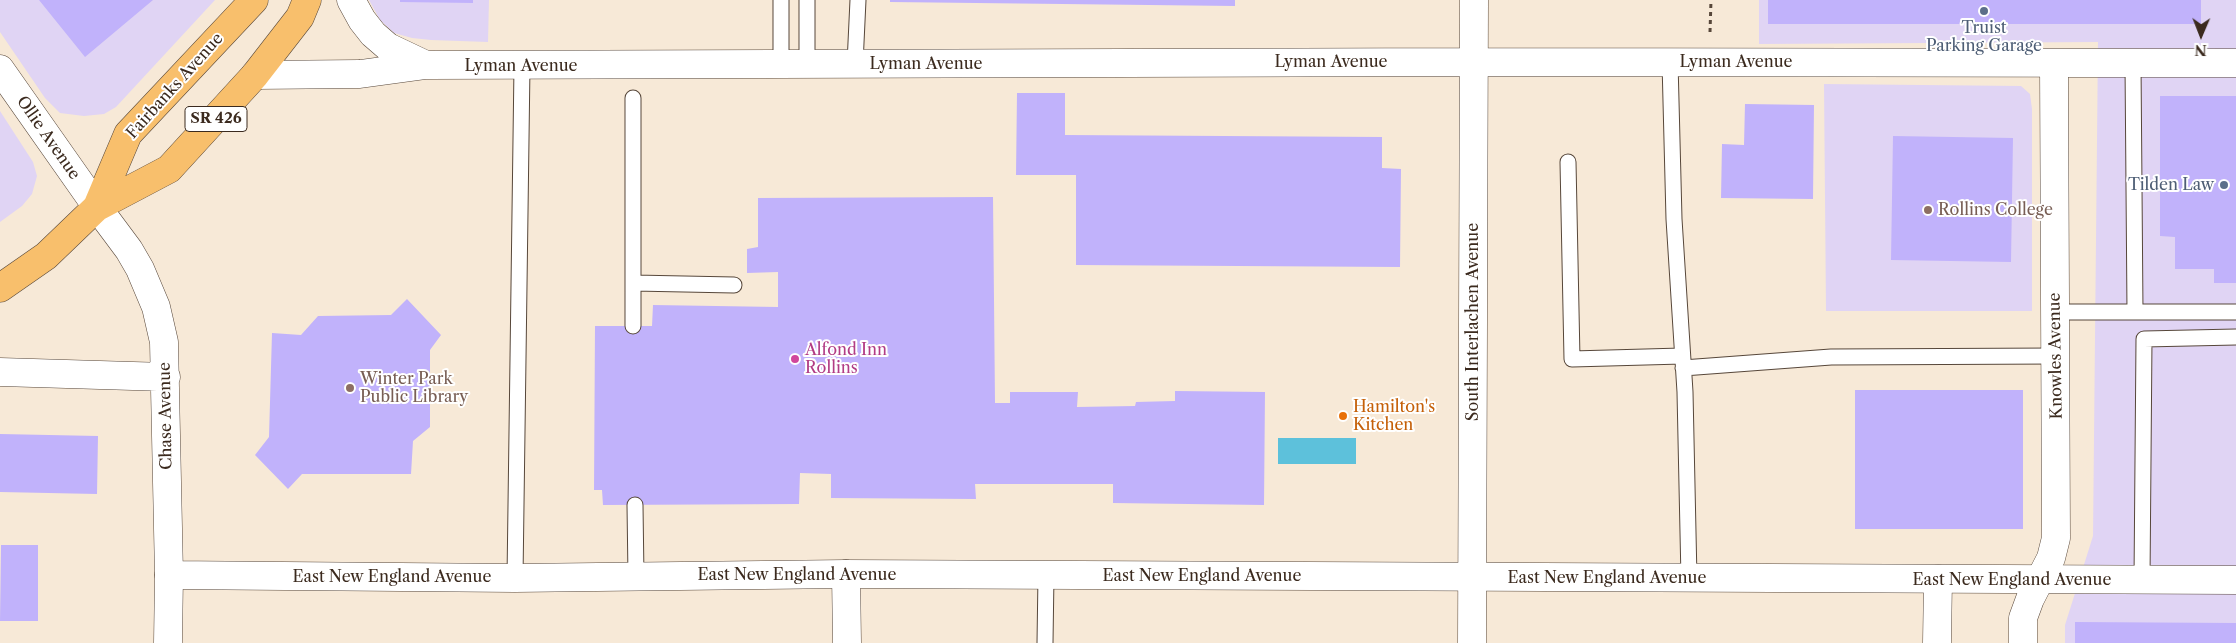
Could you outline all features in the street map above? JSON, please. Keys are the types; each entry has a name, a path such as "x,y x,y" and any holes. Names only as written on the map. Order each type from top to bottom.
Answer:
{"main road":[{"name":"Fairbanks Avenue","path":"97,207 128,134 254,0"},
{"name":"Fairbanks Avenue","path":"0,288 46,256 97,207 169,169 256,75 300,17 307,0"}],"street":[{"name":"Lyman Avenue","path":"351,0 362,20 373,34 388,47 426,65"},
{"name":"South Interlachen Avenue","path":"1472,643 1474,0"},
{"name":"Lyman Avenue","path":"256,75 360,74 426,65 1474,62 2236,63"},
{"name":"Knowles Avenue","path":"2023,643 2023,618 2030,599 2051,558 2056,538 2057,356 2055,312 2054,63"},
{"name":"Ollie Avenue","path":"0,69 97,207"},
{"name":"Chase Avenue","path":"97,207 129,250 140,269 156,308 164,342 169,575 168,643"},
{"path":"0,372 166,377"},
{"name":"East New England Avenue","path":"169,575 515,578 846,574 2236,580"},
{"path":"846,574 847,643"},
{"path":"1937,643 1938,580"}],"lane":[{"path":"781,0 794,65"},
{"path":"794,65 807,0"},
{"path":"855,64 858,0"},
{"path":"1670,62 1674,219 1683,362 1689,579"},
{"path":"2133,63 2136,312"},
{"path":"515,578 522,66"},
{"path":"633,98 633,326"},
{"path":"1568,162 1572,359 1683,362 1831,356 2057,356"},
{"path":"634,283 734,285"},
{"path":"2055,312 2236,312"},
{"path":"2142,580 2144,339 2236,337"},
{"path":"635,505 636,576"},
{"path":"1045,643 1046,575"}],"shaded area":[{"path":"0,0 215,0 116,107 104,114 84,116 60,113 45,98 0,32"},
{"path":"369,0 489,0 488,42 431,40 412,38 394,33 380,20"},
{"path":"1759,0 2236,0 2236,643 2065,643 2065,625 2093,536 2098,42 1759,44"},
{"name":"Rollins College","path":"1824,84 2021,86 2030,94 2032,109 2032,311 1826,311"},
{"path":"0,111 33,162 37,176 32,194 22,206 0,222"}],"water":[{"path":"1278,438 1356,438 1356,464 1278,464"}],"building":[{"path":"39,0 153,0 85,57"},
{"path":"400,0 473,0 473,3 400,2"},
{"path":"890,0 1235,0 1235,6 890,2"},
{"name":"Truist Parking Garage","path":"1768,0 2201,0 2201,24 1768,24"},
{"path":"1017,93 1065,93 1065,135 1382,137 1382,168 1401,169 1400,267 1076,265 1076,175 1016,175"},
{"path":"2160,96 2236,96 2236,283 2214,283 2214,269 2175,269 2175,237 2160,236"},
{"path":"1745,104 1814,105 1813,199 1721,198 1722,144 1744,145"},
{"path":"1893,136 2013,138 2011,262 1891,260"},
{"name":"Alfond Inn Rollins","path":"993,197 995,403 1010,403 1010,392 1078,392 1077,407 1135,406 1136,402 1175,401 1175,391 1265,392 1264,505 1113,503 1113,484 975,484 976,499 831,498 831,474 800,473 799,504 603,505 602,490 594,490 595,326 652,326 653,305 778,307 778,272 747,273 747,249 758,247 758,198"},
{"name":"Winter Park Public Library","path":"407,299 441,335 430,350 430,427 413,441 411,474 302,474 288,489 255,455 269,437 272,333 301,335 318,316 391,315"},
{"path":"1855,390 2023,390 2023,529 1855,529"},
{"path":"0,434 98,436 97,494 0,492"},
{"path":"1,545 38,545 38,621 0,621"},
{"path":"2075,622 2236,623 2236,643 2075,643"}],"place":[{"name":"Truist Parking Garage","path":"1984,11"},
{"name":"Tilden Law","path":"2224,185"},
{"name":"Rollins College","path":"1928,210"},
{"name":"Alfond Inn Rollins","path":"795,359"},
{"name":"Winter Park Public Library","path":"350,388"},
{"name":"Hamilton's Kitchen","path":"1343,416"}]}
